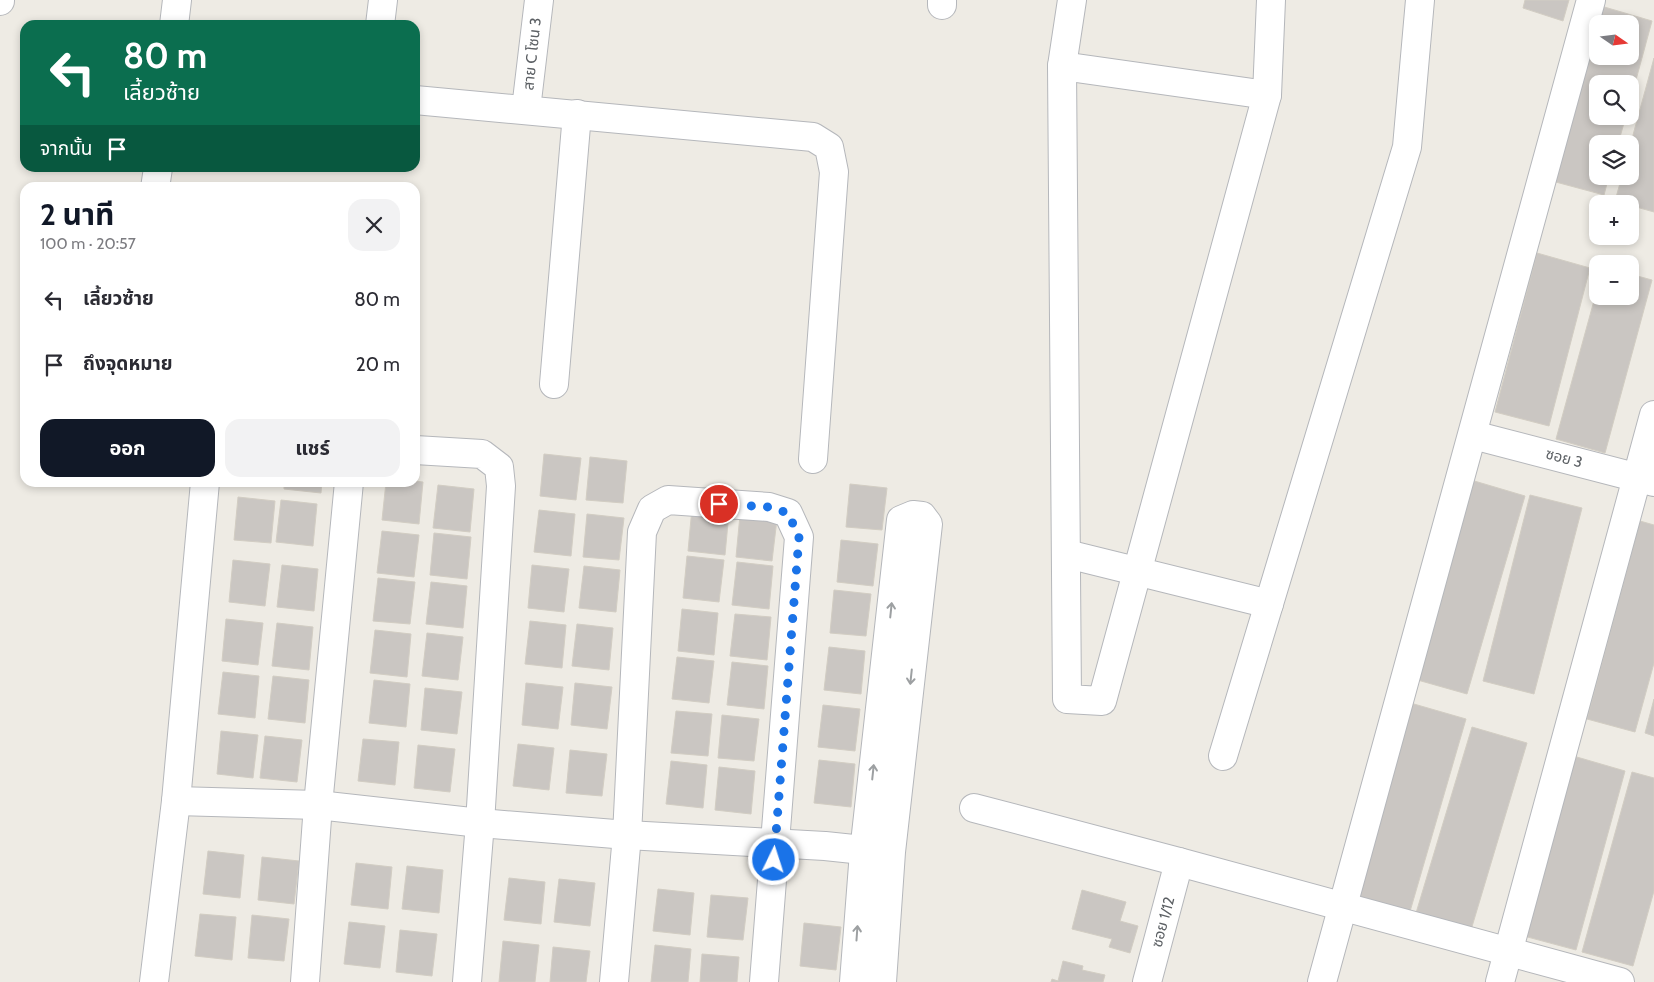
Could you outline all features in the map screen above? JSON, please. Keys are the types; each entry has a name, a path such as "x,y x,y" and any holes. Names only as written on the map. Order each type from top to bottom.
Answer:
{"street":[{"path":"175,20 177,0"},
{"path":"381,20 383,0"},
{"name":"สาย C โซน 3","path":"526,109 539,0"},
{"path":"1072,0 1062,66 1067,699 1102,701 1267,95 1272,0"},
{"path":"1224,756 1407,147 1420,0"},
{"path":"1322,982 1591,0"},
{"path":"1062,66 1267,95"},
{"path":"420,100 813,137 828,147 834,172 813,459"},
{"path":"554,384 577,114"},
{"path":"1500,982 1645,480 1654,415"},
{"name":"ซอย 3","path":"1473,435 1645,480"},
{"path":"420,450 482,454 499,467 501,486 480,823 466,982"},
{"path":"154,982 176,801 205,487"},
{"path":"305,982 318,805 348,487"},
{"path":"614,982 627,835 642,532 652,509 668,500 769,507 788,513 799,537 764,982"},
{"path":"854,982 864,852 901,520 912,515 922,516 928,524 891,852 882,982"},
{"path":"1067,554 1269,604"},
{"path":"176,801 318,805 480,823 627,835 775,842 825,846 864,852 891,852"},
{"path":"974,808 1509,950 1620,982"},
{"name":"ซอย 1/12","path":"1147,982 1179,862"}],"building":[{"path":"1525,0 1569,0 1563,21 1523,8"},
{"path":"1601,6 1632,15 1598,15"},
{"path":"1639,17 1652,21 1637,75 1589,75 1589,125 1623,125 1621,135 1589,135 1589,185 1607,185 1604,195 1552,181 1589,49 1589,65 1639,65"},
{"path":"1654,58 1654,212 1639,208 1639,195 1617,195 1619,185 1639,185 1639,135 1633,135 1636,125 1639,125 1639,113"},
{"path":"1537,253 1589,268 1549,426 1495,412"},
{"path":"1639,276 1652,280 1605,453 1556,439 1593,305 1639,305"},
{"path":"544,454 581,458 576,500 540,496"},
{"path":"590,457 627,461 623,503 586,500"},
{"path":"1471,480 1525,496 1467,694 1414,679"},
{"path":"420,482 423,482 419,524 382,520 385,487 420,487"},
{"path":"850,484 887,488 882,530 846,527"},
{"path":"438,485 474,489 470,532 433,528"},
{"path":"284,487 322,487 321,493 284,489"},
{"path":"1530,495 1582,508 1534,694 1483,681"},
{"path":"238,497 275,501 271,543 234,540"},
{"path":"281,500 317,504 313,546 276,542"},
{"path":"692,508 729,512 725,555 688,551"},
{"path":"539,510 575,514 571,556 534,552"},
{"path":"587,514 624,518 619,560 583,557"},
{"path":"740,515 777,519 772,561 736,557"},
{"path":"1640,521 1654,525 1654,663 1635,732 1587,719"},
{"path":"382,531 419,535 414,577 377,573"},
{"path":"434,533 471,537 467,579 430,575"},
{"path":"841,540 878,544 873,586 837,582"},
{"path":"687,556 724,560 719,602 683,598"},
{"path":"233,560 270,564 265,606 229,602"},
{"path":"737,562 773,566 769,609 732,605"},
{"path":"282,565 318,569 314,611 277,607"},
{"path":"532,565 569,569 564,612 528,608"},
{"path":"584,566 620,570 616,612 579,608"},
{"path":"378,578 415,582 410,624 373,621"},
{"path":"431,582 467,586 463,628 426,624"},
{"path":"834,590 871,594 866,636 830,633"},
{"path":"682,609 718,613 714,655 678,651"},
{"path":"735,614 771,617 767,660 730,656"},
{"path":"226,619 263,623 258,665 222,661"},
{"path":"530,621 566,625 562,668 525,664"},
{"path":"277,623 313,627 309,670 272,666"},
{"path":"577,624 613,628 609,670 572,666"},
{"path":"375,630 411,634 407,677 370,673"},
{"path":"427,633 463,637 458,680 422,676"},
{"path":"829,647 865,651 861,694 824,690"},
{"path":"677,657 714,661 709,703 672,699"},
{"path":"732,662 768,666 764,709 727,705"},
{"path":"223,672 259,676 255,718 218,714"},
{"path":"273,676 309,680 305,723 268,719"},
{"path":"374,680 410,684 406,727 369,723"},
{"path":"526,683 563,687 558,729 522,725"},
{"path":"575,683 612,687 607,729 571,725"},
{"path":"425,688 462,692 457,734 421,730"},
{"path":"1654,699 1654,736 1645,733"},
{"path":"1407,702 1466,719 1409,915 1350,898"},
{"path":"823,705 860,709 855,751 818,747"},
{"path":"676,711 712,714 708,756 671,753"},
{"path":"722,715 759,719 754,761 718,758"},
{"path":"1472,727 1527,743 1471,930 1416,913"},
{"path":"221,731 258,735 253,778 217,774"},
{"path":"265,736 302,740 297,782 260,778"},
{"path":"363,739 399,742 395,785 358,781"},
{"path":"518,744 554,748 549,790 513,786"},
{"path":"418,745 455,749 450,792 414,788"},
{"path":"570,750 607,754 602,796 566,793"},
{"path":"1570,755 1625,771 1576,950 1520,935"},
{"path":"819,760 855,764 851,807 814,803"},
{"path":"671,761 707,765 703,808 666,804"},
{"path":"719,767 755,771 751,814 715,810"},
{"path":"1632,772 1654,778 1654,891 1633,966 1582,952"},
{"path":"208,851 244,855 240,898 203,894"},
{"path":"262,857 299,861 294,904 258,900"},
{"path":"356,863 392,867 388,909 351,905"},
{"path":"407,866 443,870 439,913 402,909"},
{"path":"509,878 545,882 541,924 504,920"},
{"path":"559,879 595,883 590,926 554,922"},
{"path":"658,889 694,893 690,935 653,931"},
{"path":"1082,890 1126,902 1120,921 1138,926 1130,953 1109,947 1112,939 1072,929"},
{"path":"711,895 748,898 743,940 707,937"},
{"path":"200,914 236,917 232,960 195,956"},
{"path":"252,915 289,919 284,961 248,958"},
{"path":"349,922 385,926 380,968 344,964"},
{"path":"804,923 841,927 836,970 800,966"},
{"path":"400,930 437,934 432,976 396,972"},
{"path":"503,941 539,945 535,982 499,982"},
{"path":"655,945 691,949 688,982 651,982"},
{"path":"553,947 590,951 586,982 550,982"},
{"path":"702,954 739,957 737,982 700,982"},
{"path":"1063,961 1083,966 1082,970 1105,975 1103,982 1051,982 1052,979 1058,981"}],"route":[{"path":"719,504 769,507 788,513 799,537 774,860"}]}
